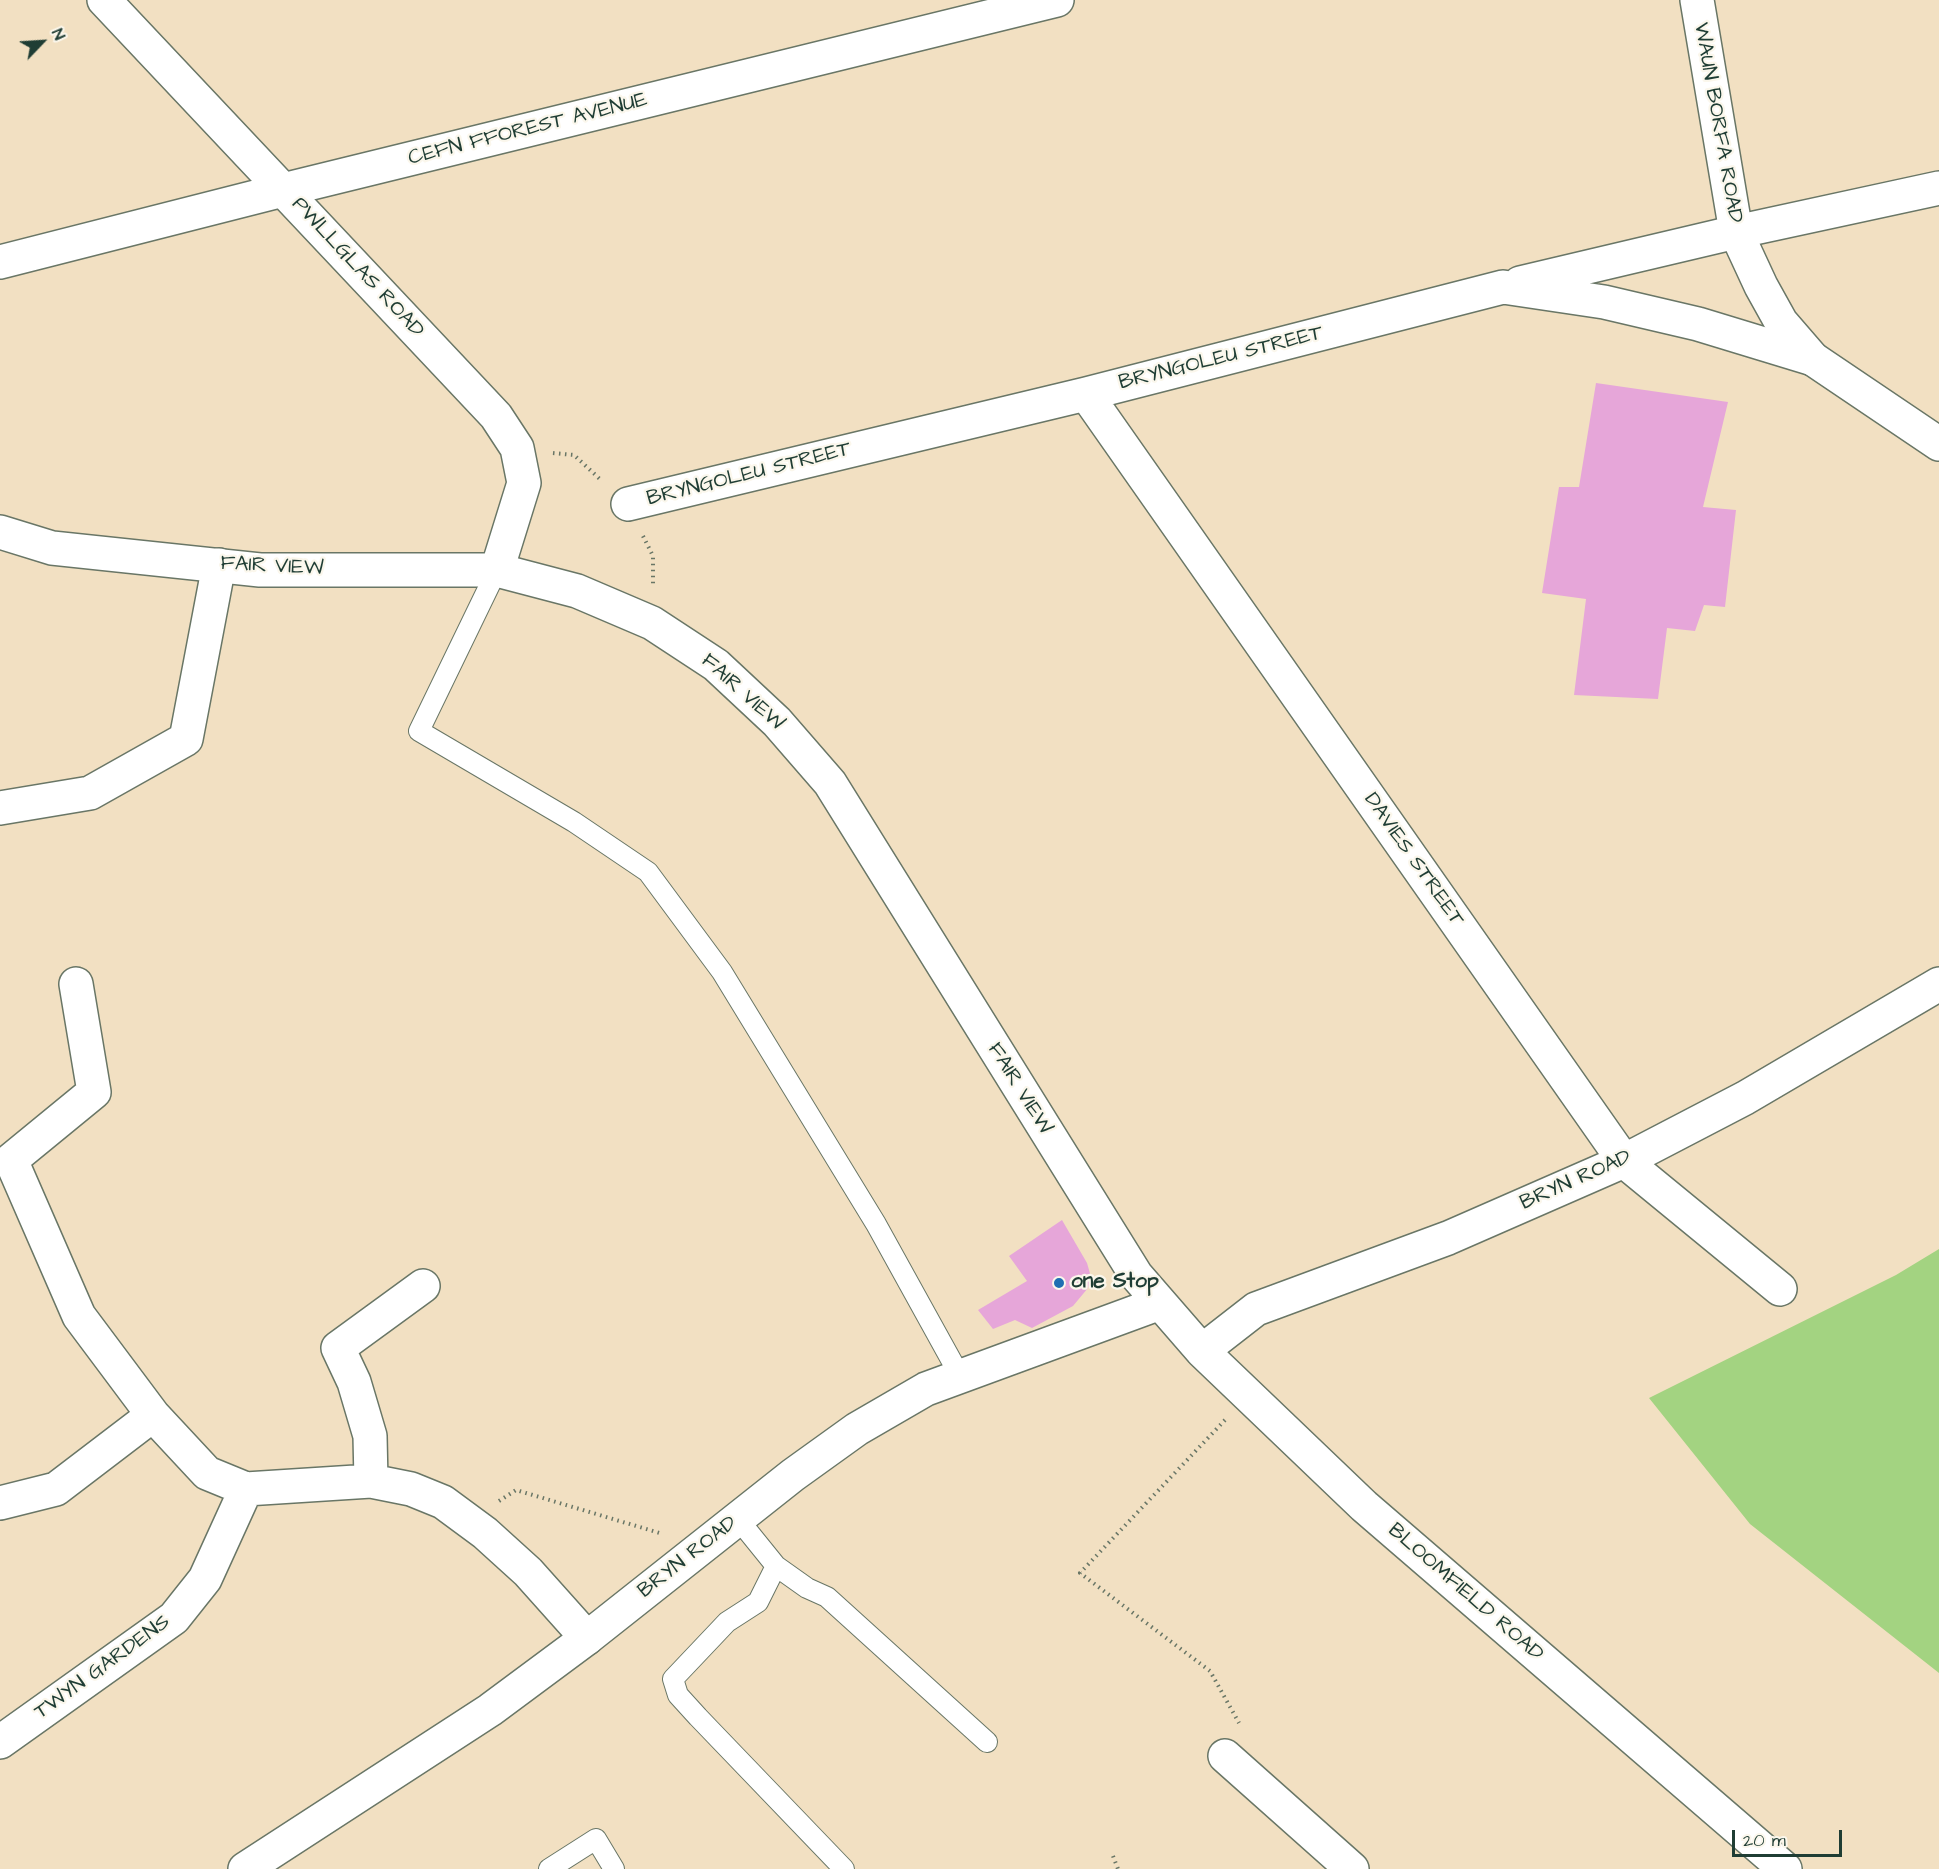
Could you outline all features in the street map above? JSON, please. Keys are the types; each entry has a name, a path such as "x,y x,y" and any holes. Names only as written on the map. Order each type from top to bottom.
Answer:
{"street":[{"name":"PWLLGLAS ROAD","path":"104,0 496,416 517,448 524,483 497,570"},
{"name":"CEFN FFOREST AVENUE","path":"0,262 1057,0"},
{"name":"WAUN BORFA ROAD","path":"1696,0 1736,232 1761,286 1781,321 1813,359 1939,444"},
{"path":"1503,287 1736,232 1937,190"},
{"name":"BRYNGOLEU STREET","path":"628,504 1086,394 1503,287 1604,302 1677,319 1813,359"},
{"name":"DAVIES STREET","path":"1086,394 1624,1161 1780,1289"},
{"name":"FAIR VIEW","path":"0,532 52,548 260,570 497,570 577,591 652,623 716,665 777,722 830,783 1136,1275 1160,1303"},
{"path":"0,808 90,793 186,739 219,566"},
{"path":"76,984 93,1092 6,1161 79,1316 153,1415 207,1473 246,1489 371,1481 411,1489 443,1502 485,1533 528,1572 587,1638"},
{"name":"BRYN ROAD","path":"1202,1351 1256,1309 1448,1238 1624,1161 1745,1098 1939,984"},
{"path":"371,1481 370,1436 354,1382 338,1348 423,1286"},
{"name":"BRYN ROAD","path":"245,1869 490,1710 587,1638 857,1429 926,1389 1160,1303"},
{"name":"BLOOMFIELD ROAD","path":"1160,1303 1202,1351 1364,1506 1785,1869"},
{"path":"0,1503 56,1489 153,1415"},
{"name":"TWYN GARDENS","path":"0,1742 174,1618 205,1580 246,1489"},
{"path":"1225,1756 1352,1869"}],"lane":[{"path":"497,570 419,731 574,822 648,873 728,982 876,1224 960,1376"},
{"path":"738,1520 776,1566 807,1588 827,1597 987,1742"},
{"path":"776,1566 758,1602 727,1622 673,1679 678,1695 844,1869"},
{"path":"549,1869 596,1839 614,1869"}],"path":[{"path":"1225,1756 1243,1731 1210,1671 1080,1573 1230,1414"},
{"path":"467,1519 516,1490 704,1546"},
{"path":"1113,1856 1118,1869"}],"green space":[{"path":"1939,1249 1939,1673 1750,1524 1649,1398 1896,1275"}],"building":[{"path":"1596,383 1728,402 1703,507 1736,510 1725,607 1704,605 1695,631 1667,628 1658,699 1574,695 1586,599 1542,593 1559,487 1579,487"},
{"path":"1062,1220 1087,1263 1091,1277 1088,1288 1073,1306 1032,1328 1015,1320 993,1329 978,1310 1027,1281 1009,1256"}],"place":[{"name":"one Stop","path":"1059,1283"}]}
